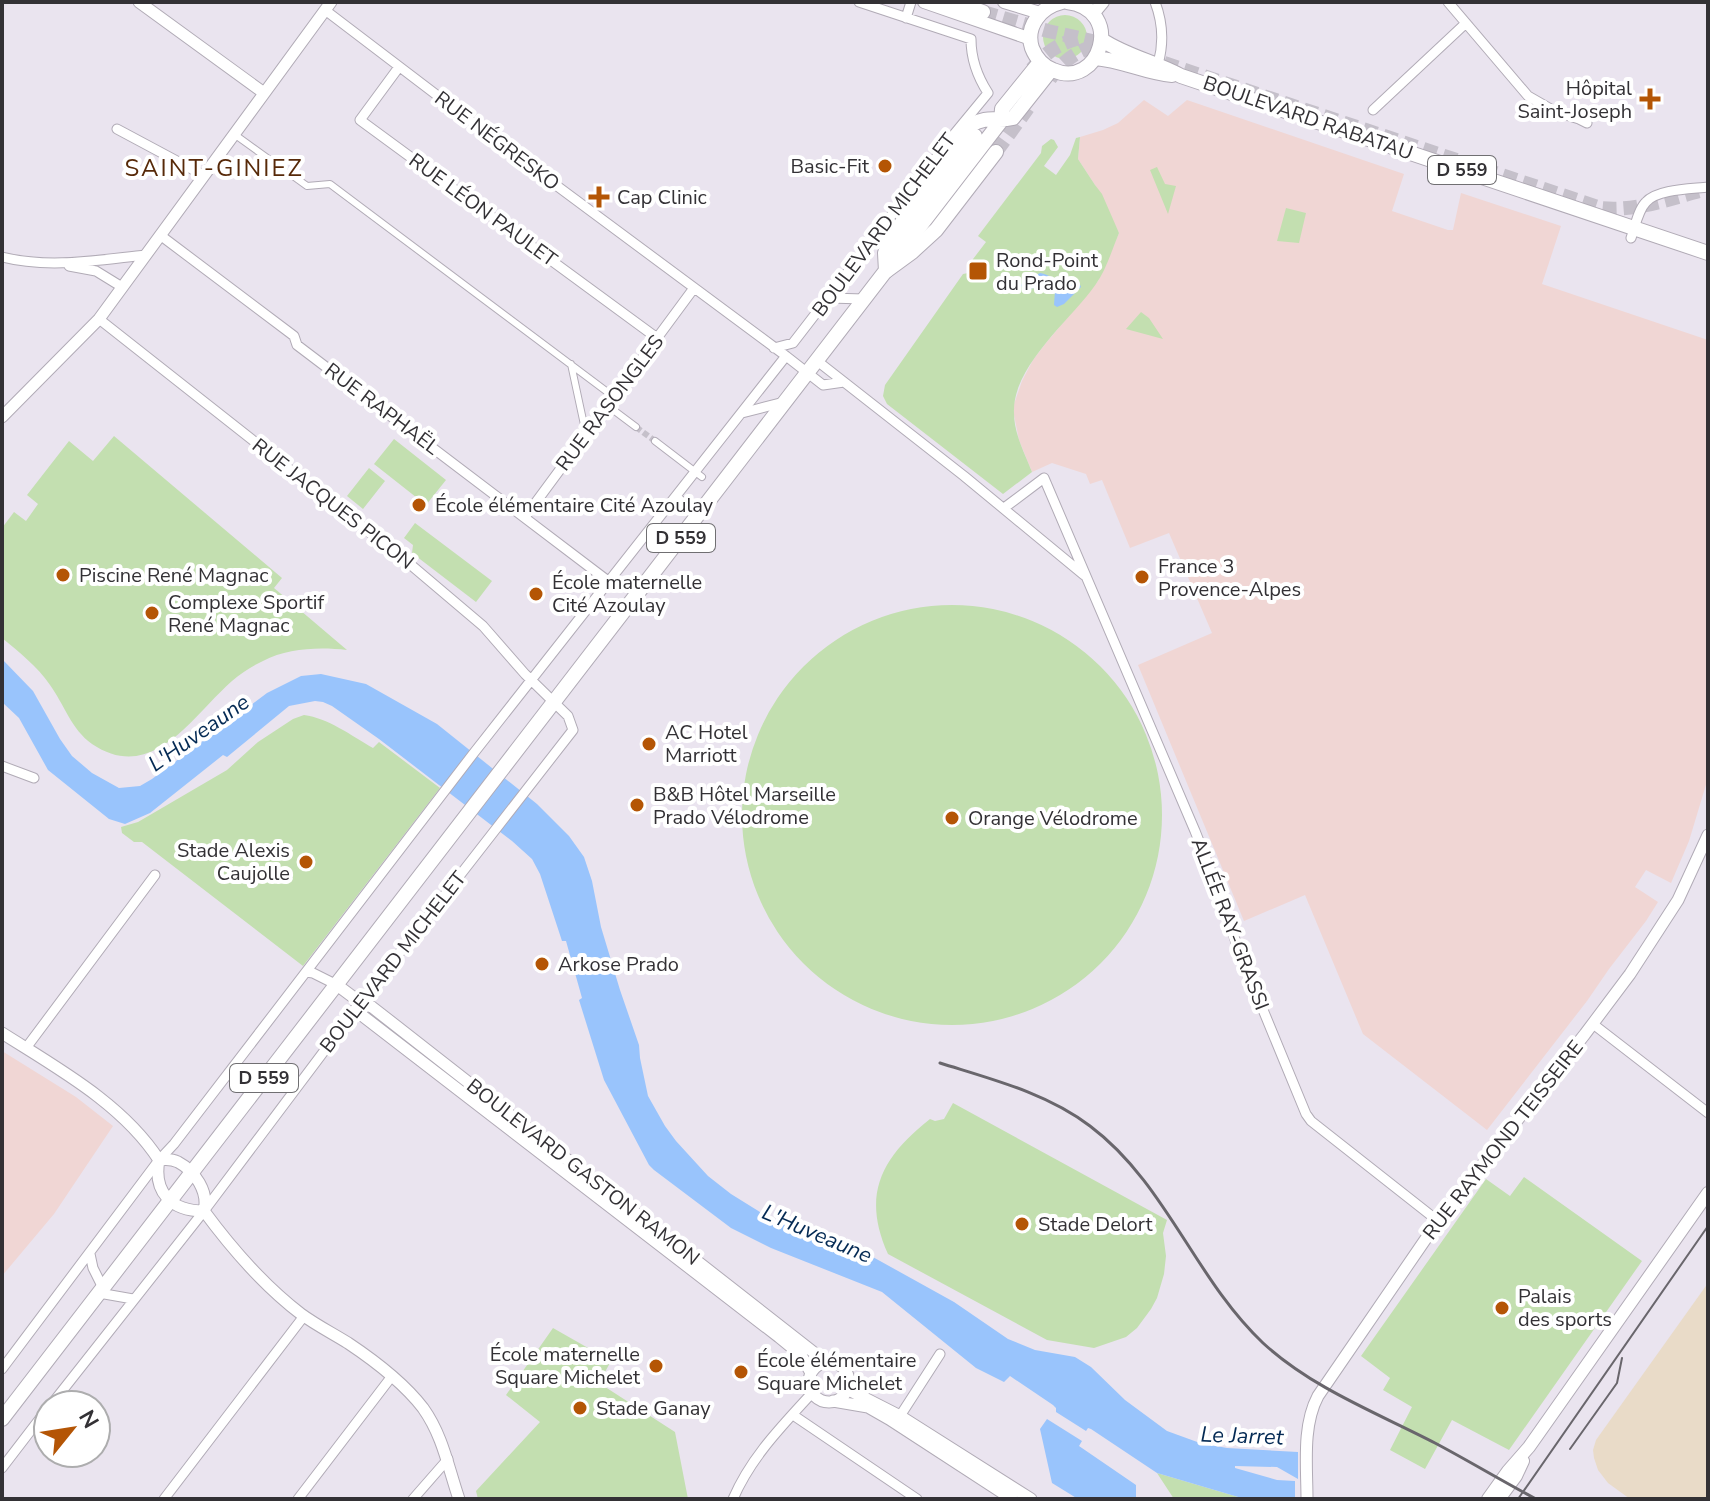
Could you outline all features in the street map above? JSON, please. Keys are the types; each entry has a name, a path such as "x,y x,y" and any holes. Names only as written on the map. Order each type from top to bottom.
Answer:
{"main road":[{"path":"924,2 1031,39"},
{"path":"954,2 984,10 970,2"},
{"path":"1004,2 1040,13"},
{"path":"1073,3 1098,8 1102,40 1095,58 1085,68 1064,73 1046,66 1034,51 1031,39 1040,13 1047,8 1073,3"},
{"name":"BOULEVARD RABATAU","path":"1102,40 1181,76 1632,233 1708,253"},
{"name":"BOULEVARD RABATAU","path":"1095,58 1111,59 1155,74 1181,76"},
{"name":"BOULEVARD MICHELET","path":"2,1419 1001,121 1002,109 1046,66"},
{"name":"BOULEVARD MICHELET","path":"886,271 885,253 891,238 971,125 981,119 1001,121"},
{"path":"886,271 897,242 975,136"},
{"path":"886,271 936,230 996,152"},
{"path":"1488,1499 1529,1447 1708,1193"},
{"path":"1499,1499 1516,1476 1529,1447"}],"street":[{"path":"139,2 264,93"},
{"path":"859,2 906,18 911,2"},
{"path":"1155,2 1162,27 1158,64"},
{"path":"1448,2 1528,96 1554,111 1587,123"},
{"path":"2,417 99,319 328,6"},
{"name":"RUE NÉGRESKO","path":"328,6 399,67 807,373"},
{"name":"BOULEVARD MICHELET","path":"774,348 793,343 988,93 973,61 971,39 906,18"},
{"path":"1373,110 1466,23"},
{"name":"RUE LÉON PAULET","path":"399,67 360,120 657,338"},
{"path":"117,129 203,175"},
{"path":"234,134 270,160"},
{"path":"289,173 307,186 330,184 614,397"},
{"path":"1632,233 1649,199 1670,192 1708,187"},
{"name":"RUE RAPHAËL","path":"160,235 294,336 297,345 608,581"},
{"path":"2,257 25,263 96,265 146,255"},
{"path":"96,265 122,287"},
{"name":"RUE RASONGLES","path":"525,517 694,288"},
{"path":"829,298 864,299"},
{"name":"RUE JACQUES PICON","path":"99,319 411,565 483,626 554,702"},
{"path":"2,1369 159,1160 473,754 608,581 676,497 699,474 786,356"},
{"name":"ALLÉE RAY-GRASSI","path":"816,360 1004,508 1086,577"},
{"path":"571,363 586,434"},
{"path":"807,373 823,385 844,382"},
{"path":"742,413 784,402"},
{"path":"608,406 636,427"},
{"path":"655,441 699,474"},
{"name":"ALLÉE RAY-GRASSI","path":"1004,508 1044,478 1195,831 1240,954 1306,1114 1438,1221"},
{"path":"676,497 698,515"},
{"name":"BOULEVARD MICHELET","path":"63,1389 204,1211 358,1006 573,730 568,716 554,702"},
{"path":"2,766 34,778"},
{"name":"RUE RAYMOND TEISSEIRE","path":"1307,1499 1310,1421 1318,1396 1438,1221 1630,974 1678,900 1708,835"},
{"path":"26,1048 155,875"},
{"name":"BOULEVARD MICHELET","path":"306,972 337,985"},
{"name":"BOULEVARD GASTON RAMON","path":"337,985 358,1006 801,1355 811,1373"},
{"name":"BOULEVARD GASTON RAMON","path":"358,1006 372,1007 826,1362"},
{"path":"1593,1024 1708,1113"},
{"path":"2,1033 114,1108 159,1160 158,1183 170,1201 177,1206 204,1211"},
{"path":"159,1160 175,1160 192,1172 206,1201 204,1211 252,1271 272,1290 304,1316 351,1345 392,1376 423,1408 440,1438 459,1499"},
{"path":"90,1254 101,1290 133,1299"},
{"path":"164,1499 304,1316"},
{"path":"894,1417 940,1354"},
{"path":"833,1401 847,1389 846,1371 837,1364 826,1362 814,1367 811,1373 809,1383 812,1393 822,1400 868,1407 894,1417 1012,1499"},
{"path":"298,1499 392,1376"},
{"path":"847,1389 1031,1499"},
{"path":"733,1499 742,1477 758,1455 812,1393"},
{"path":"793,1415 917,1499"},
{"name":"BOULEVARD MICHELET","path":"2,1468 32,1429"},
{"path":"413,1499 448,1459"}],"shaded area":[{"path":"1144,100 1168,116 1187,100 1404,174 1392,211 1448,230 1453,230 1461,193 1561,226 1542,284 1708,340 1708,778 1689,841 1671,883 1646,870 1635,887 1658,902 1587,1001 1487,1130 1363,1034 1305,895 1244,921 1138,665 1212,633 1169,533 1130,548 1102,480 1090,484 1086,474 1052,463 1032,472 1019,440 1014,404 1022,381 1033,360 1098,281 1119,233 1078,159 1080,137 1118,123"},
{"path":"2,1051 76,1097 113,1126 54,1214 2,1276"},
{"path":"1708,1283 1708,1499 1630,1499 1608,1483 1598,1470 1593,1450 1596,1440"}],"green space":[{"path":"1065,15 1080,22 1087,37 1080,52 1065,59 1050,52 1043,37 1050,22"},
{"path":"1080,137 1078,159 1102,194 1119,233 1096,284 1045,344 1022,378 1016,395 1014,421 1032,472 1003,494 887,404 883,396 885,385 963,274 973,272 970,263 986,242 978,236 1041,153 1042,146 1051,139 1058,147 1044,166 1056,175 1070,155 1076,138"},
{"path":"1157,167 1165,184 1176,186 1168,214 1150,170"},
{"path":"1286,208 1306,213 1299,243 1277,241"},
{"path":"1141,312 1149,318 1163,339 1126,329"},
{"name":"Complexe Sportif René Magnac","path":"114,436 282,578 274,588 347,650 293,651 259,663 232,681 170,741 153,751 134,756 114,754 85,738 45,678 2,638 2,528 14,512 26,521 38,504 27,495 69,441 93,461"},
{"path":"394,439 446,480 426,505 374,464"},
{"path":"369,468 385,481 363,509 347,496"},
{"path":"415,523 492,581 476,602 412,553 413,545 404,538"},
{"name":"Orange Vélodrome","path":"952,605 993,609 1032,621 1068,641 1100,667 1126,699 1146,735 1158,774 1162,815 1158,856 1146,895 1126,931 1100,963 1068,989 1032,1009 993,1021 952,1025 911,1021 872,1009 836,989 804,963 778,931 758,895 746,856 742,815 746,774 758,735 778,699 804,667 836,641 872,621 911,609"},
{"name":"Stade Alexis Caujolle","path":"304,715 331,724 373,748 379,742 440,788 303,966 142,842 134,842 122,833 121,827 138,822 227,770 258,742"},
{"name":"Stade Delort","path":"953,1103 1167,1220 1163,1233 1166,1256 1164,1274 1157,1298 1137,1328 1126,1337 1094,1348 1047,1340 888,1254 876,1213 881,1178 888,1163 913,1133 930,1119 944,1119"},
{"name":"Palais des sports","path":"1524,1177 1642,1261 1509,1450 1452,1420 1425,1469 1390,1450 1412,1407 1383,1390 1390,1378 1361,1356 1486,1179 1510,1196"},
{"name":"Stade Ganay","path":"553,1328 611,1361 599,1383 675,1432 688,1499 478,1499 476,1491 540,1422 506,1395"},
{"path":"1157,1473 1245,1499 1174,1499"}],"water":[{"path":"1040,273 1058,280 1071,277 1078,280 1081,287 1057,307 1054,305 1053,284 1042,282 1026,290 1021,286"},
{"path":"2,659 33,691 72,756 92,773 119,788 140,786 152,779 267,693 301,676 321,674 366,684 437,724 537,804 569,836 584,857 601,927 639,1045 648,1096 676,1141 708,1176 768,1217 862,1251 954,1302 1008,1339 1035,1350 1075,1357 1167,1431 1200,1443 1227,1448 1298,1452 1298,1479 1277,1467 1235,1466 1277,1480 1295,1481 1295,1499 1245,1499 1157,1473 1091,1429 1086,1431 1056,1412 1053,1405 1010,1376 1004,1382 976,1368 882,1292 771,1248 731,1228 654,1170 604,1080 579,1000 582,998 566,941 562,941 532,859 332,706 315,701 289,706 227,757 223,755 150,813 125,824 109,819 48,770 19,718 2,702"},
{"path":"1047,1419 1082,1441 1079,1446 1136,1485 1136,1499 1078,1499 1052,1483 1040,1429"}],"tunnel":[{"path":"983,12 1110,45"},
{"path":"1032,69 1053,49 1080,38"},
{"path":"1050,79 1072,57 1100,45"},
{"path":"1164,63 1601,208 1642,206 1708,189"},
{"path":"996,152 1028,108"},
{"path":"270,160 289,173"},
{"path":"636,427 655,441"}],"tram line":[{"path":"1518,1499 1708,1226"},
{"path":"1570,1449 1617,1383 1622,1358"}],"railway":[{"path":"940,1063 1037,1096 1090,1126 1140,1175 1239,1318 1282,1359 1324,1387 1536,1499"}],"place":[{"name":"Hôpital Saint-Joseph","path":"1650,99"},
{"name":"Basic-Fit","path":"885,166"},
{"name":"Cap Clinic","path":"599,197"},
{"name":"Rond-Point du Prado","path":"978,271"},
{"name":"École élémentaire Cité Azoulay","path":"419,505"},
{"name":"Piscine René Magnac","path":"63,575"},
{"name":"France 3 Provence-Alpes","path":"1142,577"},
{"name":"École maternelle Cité Azoulay","path":"536,594"},
{"name":"Complexe Sportif René Magnac","path":"152,613"},
{"name":"AC Hotel Marriott","path":"649,744"},
{"name":"B&B Hôtel Marseille Prado Vélodrome","path":"637,805"},
{"name":"Orange Vélodrome","path":"952,818"},
{"name":"Stade Alexis Caujolle","path":"306,862"},
{"name":"Arkose Prado","path":"542,964"},
{"name":"Stade Delort","path":"1022,1224"},
{"name":"Palais des sports","path":"1502,1308"},
{"name":"École maternelle Square Michelet","path":"656,1366"},
{"name":"École élémentaire Square Michelet","path":"741,1372"},
{"name":"Stade Ganay","path":"580,1408"}],"district":[{"name":"SAINT-GINIEZ","path":"214,168"}],"water label":[{"name":"L'Huveaune","path":"199,733"},
{"name":"L'Huveaune","path":"817,1234"},
{"name":"Le Jarret","path":"1242,1436"}]}
